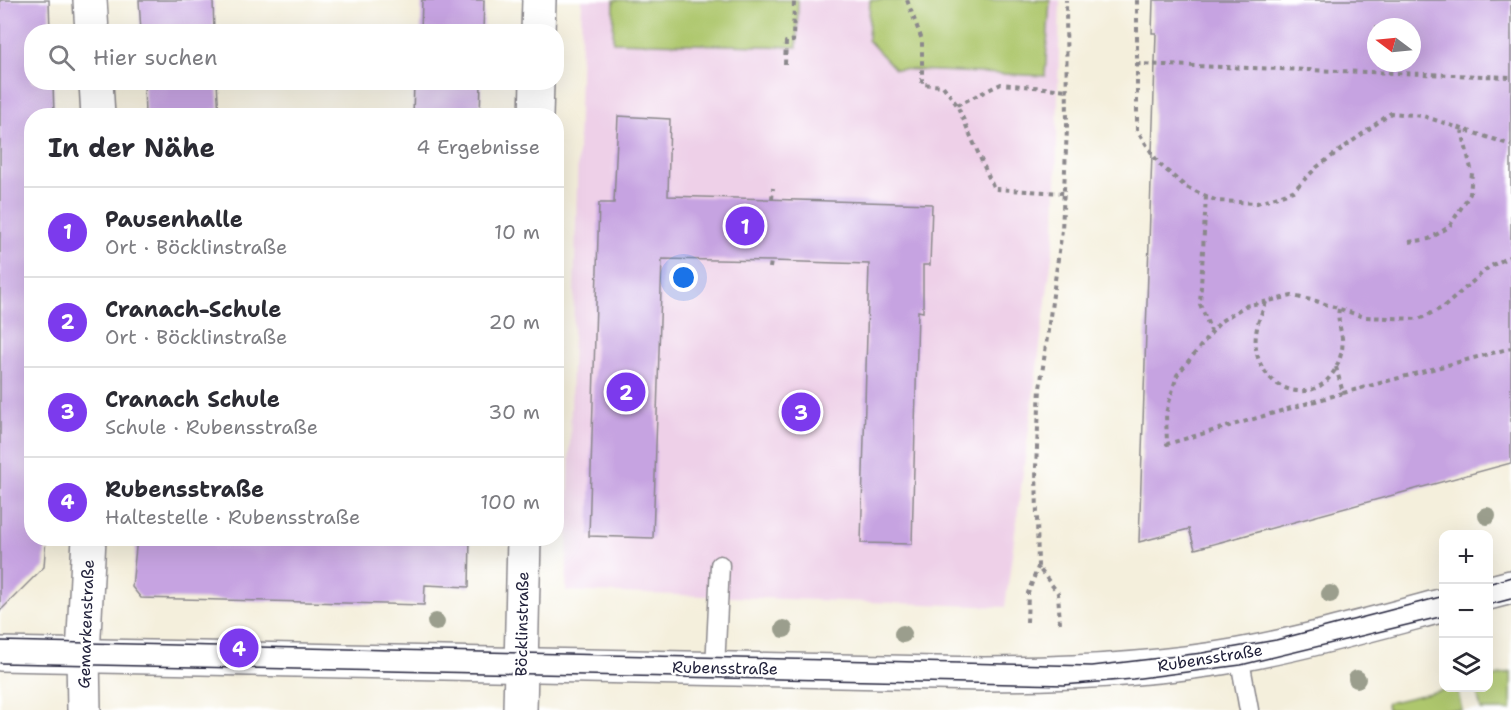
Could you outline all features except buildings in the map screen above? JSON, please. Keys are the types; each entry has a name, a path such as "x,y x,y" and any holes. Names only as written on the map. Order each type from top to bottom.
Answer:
{"main road":[{"path":"90,0 92,24"},
{"path":"538,24 539,0"},
{"path":"96,90 98,108"},
{"path":"536,108 537,90"},
{"name":"Gemarkenstraße","path":"84,710 83,655 89,546"},
{"name":"Böcklinstraße","path":"520,710 524,546"},
{"path":"1493,592 1511,587"},
{"name":"Rubensstraße","path":"0,654 1077,674 1239,655 1345,631 1439,606"}],"lane":[{"path":"715,668 720,565"},
{"path":"1239,655 1249,710"}],"path":[{"path":"785,64 786,42 793,42 794,0"},
{"path":"907,0 922,40 922,84 943,86 957,105 994,189 1064,193"},
{"path":"1027,622 1028,592 1038,567 1036,467 1040,388 1062,230 1067,90 1064,49 1066,0"},
{"path":"1137,0 1137,130 1160,164 1186,187 1218,201 1257,203 1293,191 1317,167 1391,113 1423,116 1462,131 1511,145"},
{"path":"1136,64 1511,76"},
{"path":"957,105 1001,84 1067,90"},
{"path":"1409,242 1429,239 1449,227 1470,194 1472,173 1462,131"},
{"path":"772,199 773,188"},
{"path":"1206,196 1200,304 1212,331"},
{"path":"1511,256 1489,267 1444,307 1419,319 1364,317 1292,296 1245,306 1221,321 1177,375 1166,413 1167,444 1343,393 1511,348"},
{"path":"770,268 771,261"},
{"path":"1266,302 1256,329 1257,350 1263,372 1279,386 1295,392 1312,391 1324,383 1336,367 1343,343 1338,317 1339,309"},
{"path":"1336,367 1343,393"},
{"path":"1038,567 1058,593 1060,623"}],"shaded area":[{"path":"582,0 1060,0 1055,234 1005,607 566,591"}],"green space":[{"path":"614,0 798,0 797,47 613,42"},
{"path":"870,0 1050,0 1045,76 895,69 868,40"},
{"path":"1511,672 1511,710 1481,710 1477,692 1493,692 1493,677"},
{"path":"1439,691 1458,692 1462,710 1388,710 1387,703"}],"tram line":[{"path":"1493,582 1511,577"},
{"path":"0,641 1092,666 1202,653 1276,640 1439,597"},
{"path":"1493,604 1511,599"},
{"path":"0,663 1064,685 1241,665 1439,617"}],"place":[{"name":"Pausenhalle","path":"745,226"},
{"name":"Cranach-Schule","path":"626,392"},
{"name":"Cranach Schule","path":"801,412"},
{"name":"Rubensstraße","path":"239,648"}]}
